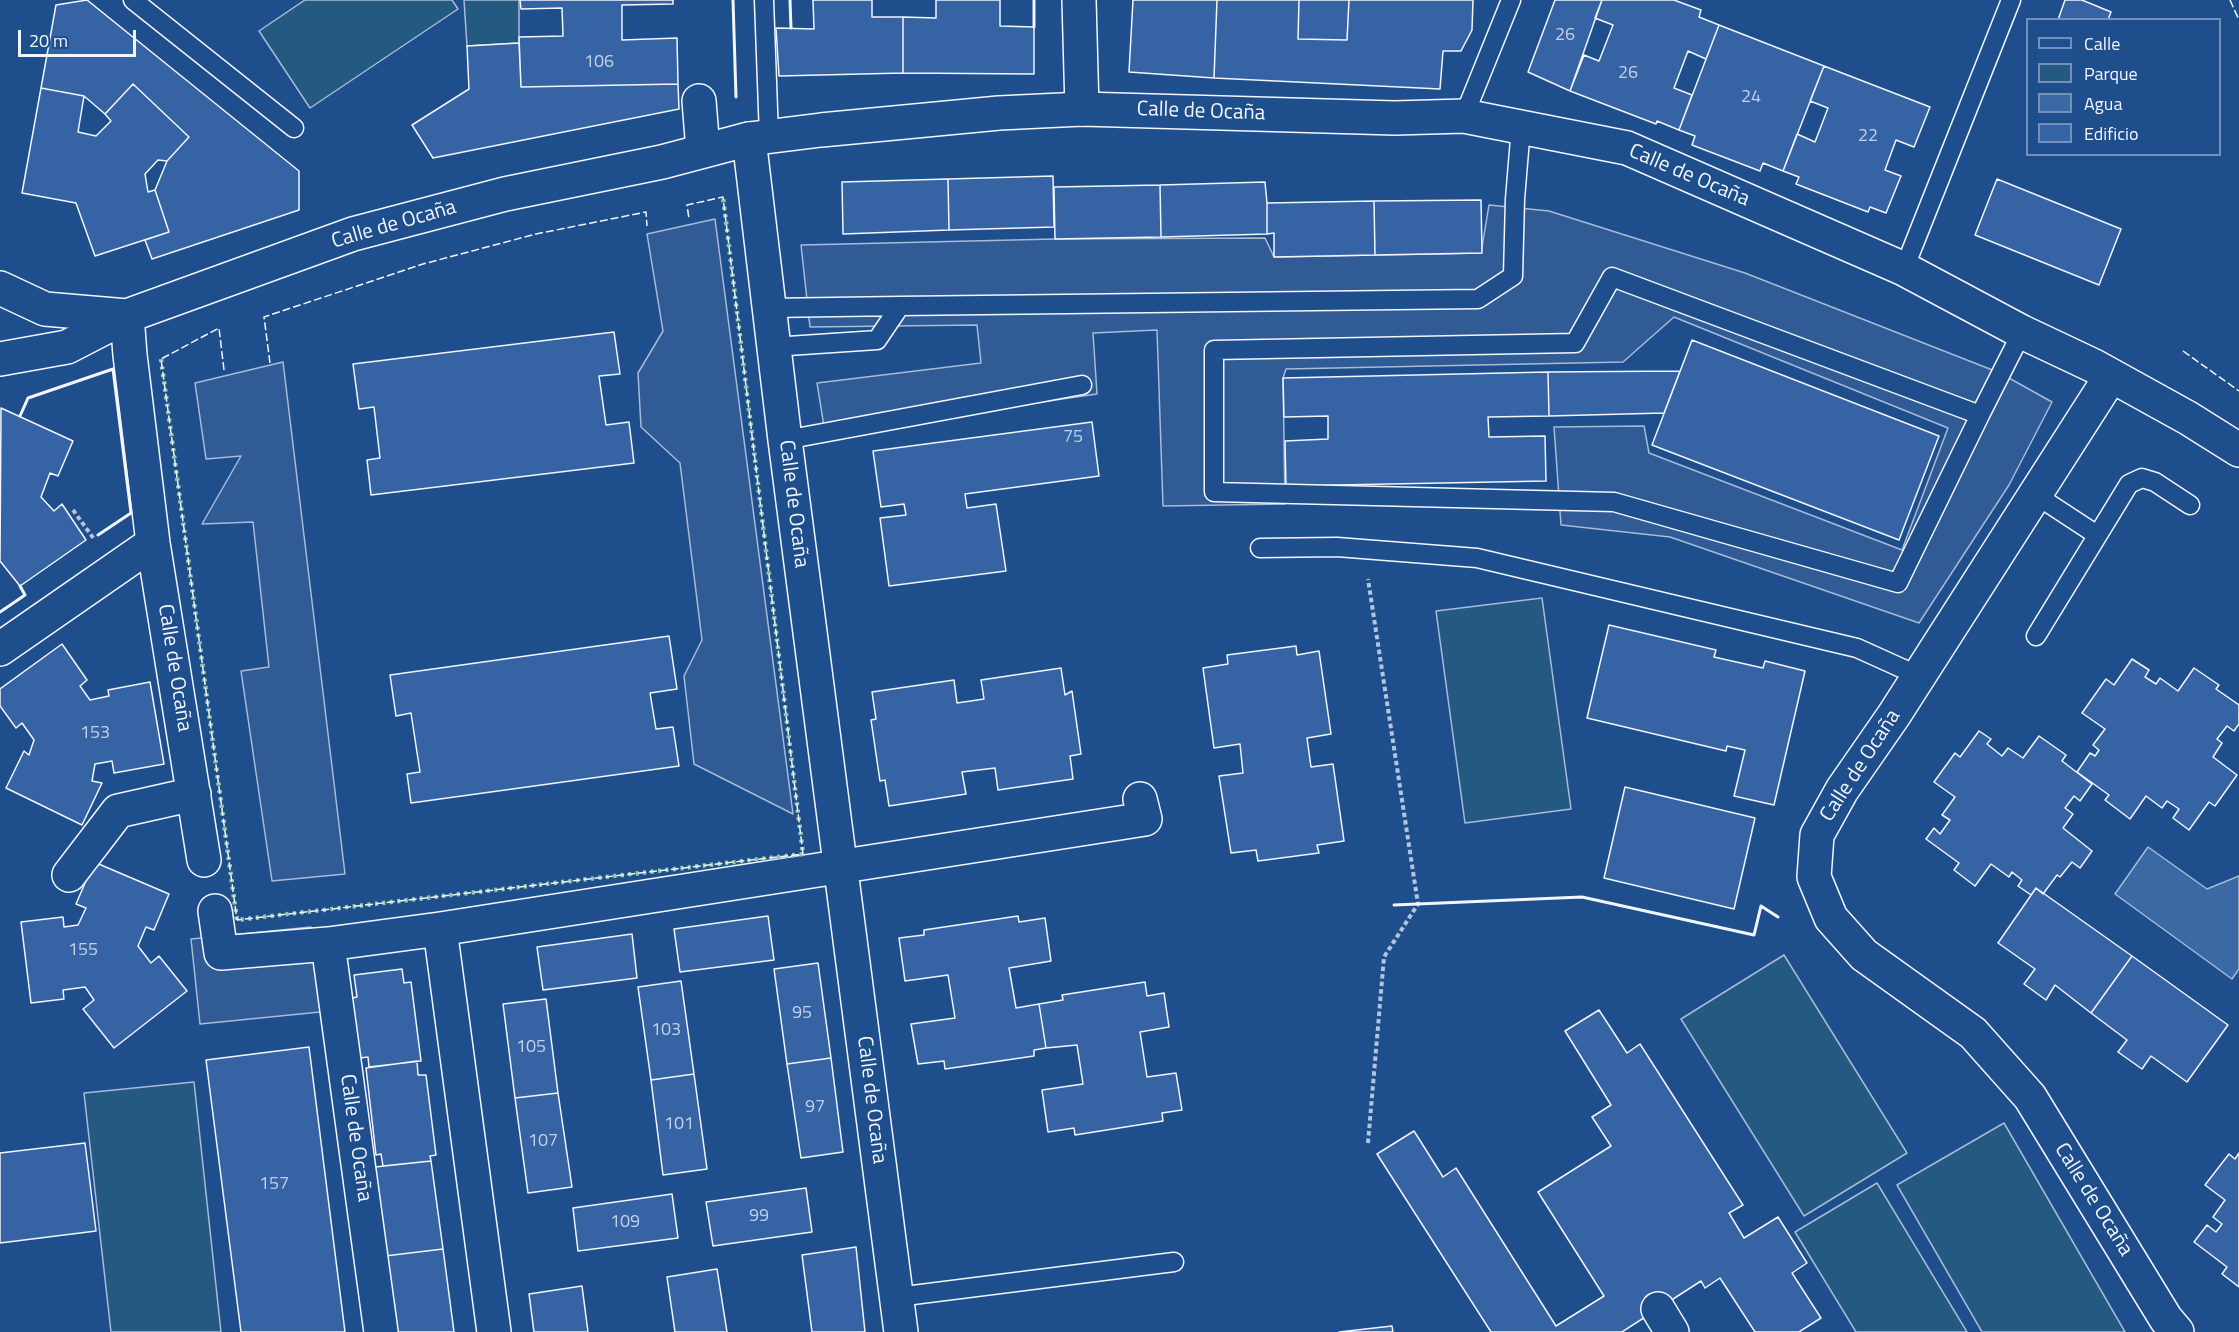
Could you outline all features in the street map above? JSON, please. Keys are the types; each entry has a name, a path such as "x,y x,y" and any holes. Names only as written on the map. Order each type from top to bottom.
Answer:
{"street":[{"path":"1079,0 1082,109"},
{"path":"699,101 703,150"},
{"name":"Calle de Ocaña","path":"0,359 67,347 127,316 353,234 505,194 662,162 703,150 759,138 999,113 1082,109 1395,118 1464,116 1627,148 1904,269 2111,376 2188,418 2239,450"},
{"name":"Calle de Ocaña","path":"759,138 773,347 901,1332"},
{"name":"Calle de Ocaña","path":"0,288 45,309 127,316"},
{"name":"Calle de Ocaña","path":"127,316 153,543 204,860"},
{"name":"Calle de Ocaña","path":"2111,376 1919,676 1842,790 1817,835 1814,877 1831,918 1864,955 1973,1033 2030,1097 2160,1309 2177,1332"},
{"path":"0,649 153,543"},
{"path":"69,875 118,811 194,794"},
{"path":"215,911 221,953 328,944 840,868 1145,819 1140,799"},
{"path":"440,929 494,1332"},
{"name":"Calle de Ocaña","path":"328,944 381,1332"}],"lane":[{"path":"133,0 294,128"},
{"path":"759,138 764,0"},
{"path":"1464,116 1511,0"},
{"path":"1904,269 2011,0"},
{"path":"769,308 1478,299 1513,276 1515,199 1521,127"},
{"path":"1980,416 1612,277 1575,343 1215,350 1214,492 1614,502 1898,583 2022,332"},
{"path":"773,347 876,340 900,306"},
{"path":"785,440 1082,385"},
{"path":"2036,636 2128,484 2142,478 2155,482 2190,505"},
{"path":"2036,495 2097,535"},
{"path":"1260,548 1364,549 1477,558 1857,648 1919,676"},
{"path":"897,1297 1174,1262"}],"path":[{"path":"74,510 99,547"},
{"path":"1364,549 1418,904 1384,957 1368,1143"}],"green space":[{"path":"305,0 452,0 458,9 310,108 259,31"},
{"path":"464,0 519,0 519,43 467,46"},
{"path":"1542,598 1571,809 1465,823 1436,611"},
{"path":"1784,955 1907,1153 1804,1216 1681,1019"},
{"path":"194,1082 221,1332 111,1332 84,1093"},
{"path":"2004,1123 2125,1332 1982,1332 1897,1185"},
{"path":"1877,1183 1967,1332 1856,1332 1795,1232"}],"shaded area":[{"path":"1489,205 1549,211 1745,273 2000,373 2052,402 2009,485 1919,623 1670,537 1561,525 1554,427 1644,426 1649,453 1902,550 1948,428 1674,317 1623,362 1286,369 1283,378 1285,504 1163,506 1157,330 1093,333 1097,394 825,433 817,383 981,363 977,325 810,327 801,245 1055,239 1265,238 1274,257 1481,253"},
{"path":"715,219 793,814 694,764 684,676 702,640 680,463 641,427 638,373 663,331 647,234"},
{"path":"283,362 345,874 272,881 241,671 269,667 253,522 202,524 241,456 206,459 195,383"},
{"path":"311,927 320,1012 200,1024 191,939"}],"water":[{"path":"2148,847 2207,889 2239,876 2239,969 2232,979 2115,894"}],"building":[{"path":"87,0 299,171 299,210 152,259 145,240 169,232 155,190 167,161 189,137 133,84 105,114 84,96 41,88 56,5"},
{"path":"520,0 673,0 673,4 622,5 622,40 677,38 678,84 521,87 519,37 563,36 562,8 521,9"},
{"path":"813,0 872,0 872,17 903,17 903,73 779,76 776,28 814,29"},
{"path":"936,0 1000,0 1000,26 1034,27 1034,74 903,73 903,17 936,18"},
{"path":"1133,0 1217,0 1214,78 1129,72"},
{"path":"1217,0 1299,0 1298,39 1347,40 1349,0 1473,0 1472,30 1461,51 1443,51 1440,89 1214,78"},
{"path":"1299,0 1349,0 1347,40 1298,39"},
{"path":"1555,0 1602,0 1570,91 1528,72"},
{"path":"1602,0 1674,0 1701,10 1699,17 1719,25 1706,59 1688,51 1674,88 1692,95 1679,130 1657,121 1656,124 1570,91 1584,55 1599,61 1613,25 1595,18"},
{"path":"2065,0 2082,0 2111,12 2109,18 2059,18"},
{"path":"1719,25 1824,66 1783,171 1763,163 1760,171 1692,145 1695,136 1679,130"},
{"path":"519,43 521,87 678,84 679,109 433,158 412,125 469,89 467,46"},
{"path":"1824,66 1930,107 1914,147 1896,140 1885,170 1901,176 1886,213 1870,207 1868,212 1796,184 1799,177 1783,171 1797,134 1815,142 1828,108 1810,101"},
{"path":"133,84 189,137 167,161 158,160 145,174 148,192 155,190 169,232 95,256 76,203 22,193 41,88 84,96 78,132 96,136 111,121 105,114"},
{"path":"1053,176 1054,227 949,230 948,179"},
{"path":"948,179 949,230 843,234 842,182"},
{"path":"1997,179 2121,229 2099,285 1975,235"},
{"path":"1265,182 1267,234 1161,237 1160,185"},
{"path":"1160,185 1161,237 1055,239 1054,187"},
{"path":"1481,200 1482,253 1375,255 1374,201"},
{"path":"1374,201 1375,255 1274,257 1274,233 1267,234 1267,203"},
{"path":"614,332 620,374 599,376 606,425 629,422 634,463 371,495 367,460 380,458 374,407 359,409 353,364"},
{"path":"1692,340 1939,436 1899,540 1652,445"},
{"path":"1680,371 1664,413 1549,416 1548,372"},
{"path":"1548,372 1549,416 1488,417 1489,437 1545,436 1546,481 1286,486 1285,441 1328,439 1328,416 1284,417 1283,378"},
{"path":"1,408 73,441 58,476 50,473 41,497 54,511 62,504 86,540 20,586 0,561"},
{"path":"1092,422 1099,476 965,494 967,508 996,504 1006,571 889,586 880,518 906,515 904,504 881,507 873,451"},
{"path":"1609,625 1716,650 1714,657 1763,668 1765,661 1805,671 1774,805 1734,796 1745,750 1727,746 1726,751 1587,718"},
{"path":"669,636 677,689 650,693 656,729 673,727 679,766 411,803 407,774 420,772 411,713 396,716 390,675"},
{"path":"62,644 87,680 80,686 90,700 109,696 108,690 150,682 164,764 114,773 112,761 95,764 92,781 102,783 82,825 6,788 24,751 29,755 34,740 22,723 16,728 0,706 0,689"},
{"path":"1296,646 1297,655 1319,651 1331,734 1307,738 1311,767 1333,764 1344,841 1317,845 1319,853 1258,861 1256,850 1231,853 1219,776 1243,773 1240,744 1214,748 1203,668 1228,664 1227,655"},
{"path":"2132,659 2149,670 2145,677 2156,684 2160,678 2178,691 2194,668 2219,685 2216,689 2239,705 2239,724 2234,731 2227,726 2217,739 2222,743 2213,757 2237,775 2215,806 2209,802 2189,830 2173,818 2179,809 2167,801 2162,808 2146,796 2130,819 2105,800 2109,795 2077,772 2090,753 2095,756 2099,750 2093,745 2105,729 2082,713 2106,679 2114,685"},
{"path":"1061,668 1065,695 1072,691 1081,754 1070,756 1073,779 998,790 995,768 962,772 966,794 889,806 885,780 880,781 871,720 876,719 872,692 954,680 957,703 984,699 981,680"},
{"path":"1979,731 1991,739 1987,744 2002,756 2008,748 2023,758 2039,736 2066,755 2062,761 2092,784 2080,801 2074,796 2065,808 2073,814 2063,828 2092,851 2080,868 2072,862 2060,877 2057,875 2043,894 2036,888 2031,895 2018,886 2022,880 2012,872 2009,877 1991,864 1975,886 1954,870 1959,863 1926,839 1934,828 1940,834 1950,820 1942,815 1955,797 1934,782 1955,753 1960,757"},
{"path":"1625,787 1755,818 1734,909 1604,878"},
{"path":"94,862 169,894 154,930 146,927 138,946 151,963 159,956 187,991 114,1048 83,1009 94,1000 85,987 63,990 64,999 31,1003 21,922 63,917 64,927 78,925 86,908 76,904"},
{"path":"2036,888 2132,956 2091,1013 2055,985 2046,1000 2024,984 2035,969 1998,943"},
{"path":"768,916 774,960 680,972 674,929"},
{"path":"1018,916 1019,922 1045,918 1051,961 1009,968 1016,1008 1039,1004 1046,1048 1034,1050 1034,1056 945,1069 944,1061 918,1064 911,1024 955,1018 948,975 905,981 899,938 924,935 924,930"},
{"path":"632,934 637,978 543,990 537,947"},
{"path":"2132,956 2228,1025 2187,1082 2151,1056 2142,1069 2118,1052 2127,1040 2091,1013"},
{"path":"818,963 831,1058 787,1064 774,969"},
{"path":"402,969 404,983 411,982 421,1061 369,1067 368,1057 360,1058 352,998 357,997 354,975"},
{"path":"681,981 694,1074 651,1080 638,987"},
{"path":"1145,982 1147,996 1164,993 1169,1027 1140,1032 1147,1077 1176,1073 1182,1110 1162,1113 1163,1121 1075,1135 1074,1128 1048,1132 1042,1090 1083,1084 1077,1045 1046,1048 1039,1004 1063,1000 1062,995"},
{"path":"546,999 558,1093 515,1098 503,1004"},
{"path":"1599,1010 1627,1053 1640,1044 1743,1205 1729,1213 1744,1238 1778,1217 1807,1263 1792,1273 1821,1318 1799,1332 1755,1332 1720,1278 1705,1288 1701,1281 1622,1332 1491,1332 1377,1154 1414,1131 1443,1177 1456,1168 1556,1326 1604,1296 1538,1192 1611,1146 1592,1117 1611,1105 1565,1031"},
{"path":"309,1047 345,1332 241,1332 206,1060"},
{"path":"831,1058 843,1152 801,1158 787,1064"},
{"path":"417,1061 418,1075 426,1075 436,1155 430,1156 431,1161 383,1166 381,1154 376,1155 366,1068"},
{"path":"694,1074 707,1169 663,1175 651,1080"},
{"path":"558,1093 572,1187 528,1193 515,1098"},
{"path":"85,1143 96,1231 0,1243 0,1153"},
{"path":"2239,1153 2239,1287 2222,1274 2227,1267 2194,1242 2207,1225 2216,1232 2222,1224 2213,1217 2225,1200 2205,1185 2229,1154 2235,1159"},
{"path":"431,1161 443,1249 385,1256 375,1167"},
{"path":"806,1188 812,1232 713,1246 706,1202"},
{"path":"672,1194 678,1238 578,1251 573,1208"},
{"path":"856,1247 865,1332 812,1332 802,1255"},
{"path":"443,1249 454,1332 395,1332 385,1256"},
{"path":"717,1269 727,1332 675,1332 667,1277"},
{"path":"582,1286 588,1332 534,1332 529,1294"},
{"path":"1392,1326 1393,1332 1339,1332"}],"hedge":[{"path":"161,359 237,920 803,854 723,197"}],"fence":[{"path":"2230,0 2239,20"},
{"path":"224,370 219,328 161,359 237,920 803,854 723,197 687,205 689,219"},
{"path":"270,363 264,317 423,264 536,234 646,212 647,226"},
{"path":"2183,351 2239,391"}],"wall":[{"path":"733,0 736,97"},
{"path":"790,0 791,28"},
{"path":"1034,0 1034,27"},
{"path":"20,416 28,398 113,369 131,513 98,535"},
{"path":"0,612 25,595 20,586"},
{"path":"1394,905 1582,897 1754,935 1761,906 1778,917"}]}
